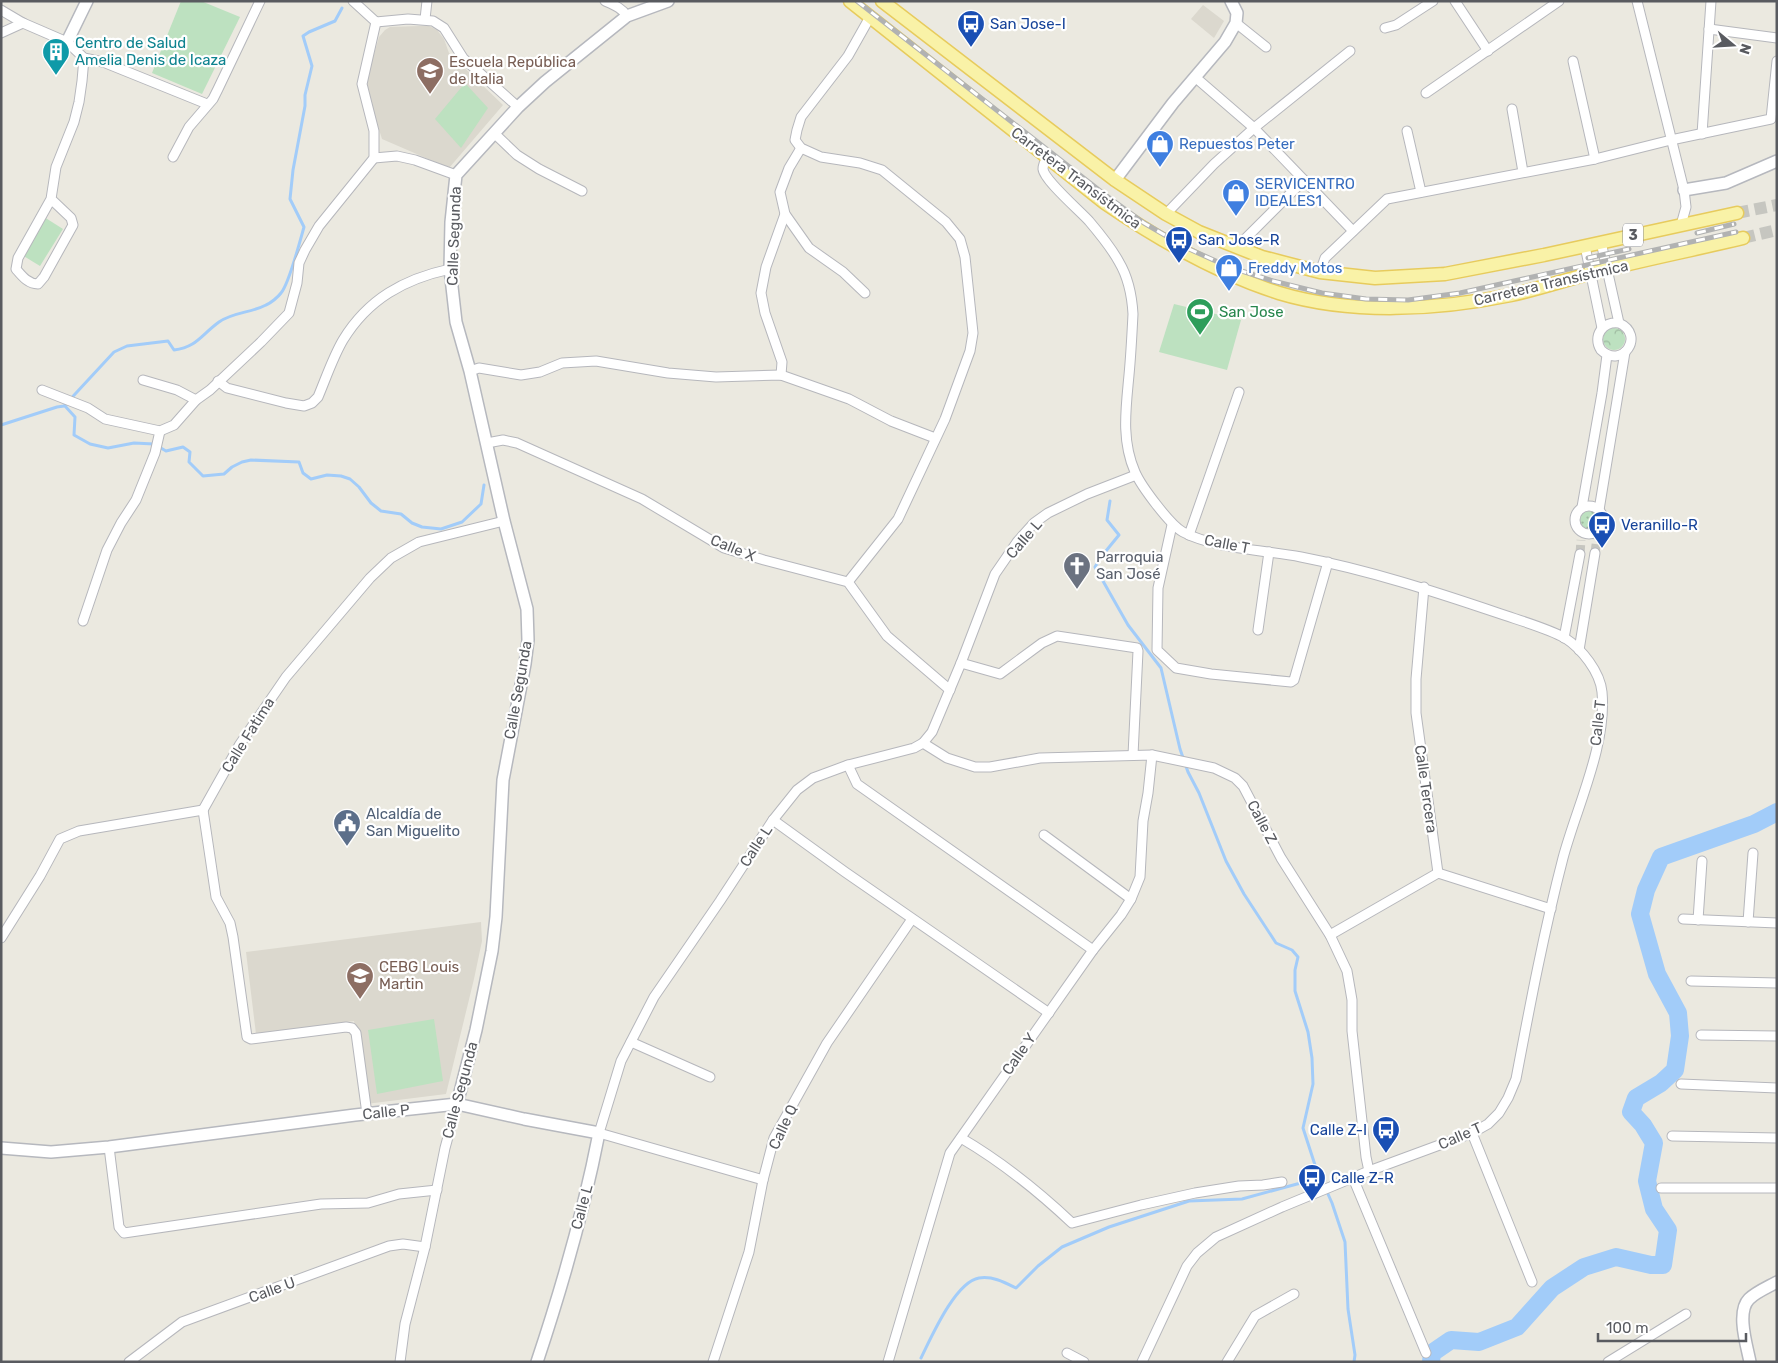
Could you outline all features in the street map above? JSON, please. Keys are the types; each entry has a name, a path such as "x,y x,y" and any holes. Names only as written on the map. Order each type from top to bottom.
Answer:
{"main road":[{"name":"Carretera Transístmica","path":"850,1 1104,203 1147,232 1204,263 1280,293 1337,304 1383,307 1433,306 1512,295 1606,269 1743,238"},
{"name":"Carretera Transístmica","path":"882,1 1115,180 1166,214 1199,232 1262,257 1320,272 1375,278 1445,274 1544,255 1737,213"}],"street":[{"path":"67,42 87,1"},
{"path":"173,156 188,127 218,89 260,1"},
{"path":"353,1 376,22 425,19 433,21 444,28 463,58 518,107"},
{"path":"425,19 426,1"},
{"path":"605,1 619,8 627,16"},
{"name":"Calle Segunda","path":"400,1362 405,1324 425,1247 445,1148 476,1030 492,951 496,917 503,780 526,664 528,640 527,609 504,521 470,371 456,322 450,269 456,175 518,107 545,82 627,16 668,1"},
{"path":"1115,180 1173,102 1225,42 1236,22 1236,13 1231,1"},
{"path":"1386,28 1396,25 1433,1"},
{"path":"1455,1 1488,50"},
{"path":"1426,93 1559,1"},
{"path":"1636,1 1684,190 1686,207 1681,225"},
{"path":"1702,134 1711,1"},
{"path":"1,10 23,23 67,42 84,58 103,62 207,104"},
{"path":"870,17 848,56 801,117 796,130 795,140 801,148 821,157 860,163 882,170 946,222 960,239 965,257 973,333 970,351 945,419 898,519 848,582 887,636 950,690"},
{"path":"42,390 88,408 105,419 160,431 174,425 196,400 210,390 289,313 297,283 299,263 305,250 319,226 374,158 374,131 362,84 376,22"},
{"path":"1236,22 1266,47"},
{"path":"1,33 23,23"},
{"path":"1709,29 1777,38"},
{"path":"1166,214 1214,164 1254,128 1350,51"},
{"path":"52,199 71,218 73,224 44,277 38,284 33,284 16,269 18,258 52,199 56,167 74,122 79,102 84,58"},
{"path":"1573,61 1594,159"},
{"path":"1320,272 1325,258 1387,199 1594,159 1671,140 1771,119 1777,62"},
{"path":"1195,77 1254,128 1353,231"},
{"path":"1512,109 1523,172"},
{"path":"1407,131 1421,192"},
{"path":"494,134 517,154 539,169 582,191"},
{"path":"801,148 789,168 780,192 785,214 809,248 844,272 865,293"},
{"path":"374,158 397,156 415,160 456,175"},
{"name":"Calle T","path":"1047,158 1043,171 1105,241 1120,263 1132,297 1133,314 1124,431 1127,452 1136,475 1172,525 1205,542 1328,562 1424,587 1564,638 1579,650 1597,677 1602,690 1596,751 1564,854 1539,959 1516,1079 1499,1113 1488,1124 1472,1133 1369,1171 1216,1237 1197,1253 1187,1266 1142,1362"},
{"path":"1684,190 1726,183 1777,161"},
{"path":"1237,247 1304,180"},
{"path":"780,375 782,362 765,313 761,294 766,267 785,214"},
{"path":"1601,242 1619,323"},
{"path":"1585,246 1602,328"},
{"path":"218,382 227,388 286,403 304,406 312,403 318,397 343,340 366,309 388,292 435,272 450,269"},
{"path":"1577,528 1580,532 1598,534 1603,523 1600,510 1625,352 1631,343 1631,337 1627,328 1619,323 1610,323 1602,328 1599,333 1598,343 1601,350 1607,355 1616,356 1625,352"},
{"path":"1581,540 1581,534 1574,520 1575,515 1582,507 1607,355"},
{"path":"470,371 479,368 521,375 540,372 562,363 596,361 668,373 716,377 780,375 849,399 891,421 935,438"},
{"path":"143,380 177,390 196,400"},
{"path":"1189,535 1239,392"},
{"path":"82,621 107,550 121,522 136,500 155,454 160,431"},
{"name":"Calle X","path":"487,443 503,440 517,443 642,499 724,548 848,582"},
{"name":"Calle L","path":"537,1362 568,1259 590,1177 599,1133 622,1061 654,997 720,902 773,820 805,783 813,778 848,765 914,748 923,743 932,732 950,690 995,574 1017,542 1034,523 1048,513 1087,494 1136,475"},
{"path":"1582,507 1591,505 1600,510"},
{"name":"Calle Fatima","path":"203,810 240,744 286,677 370,578 391,558 419,542 504,521"},
{"path":"1172,525 1158,588 1157,650 1176,668 1211,674 1291,682 1294,680 1328,562"},
{"path":"1258,630 1268,552"},
{"path":"1579,650 1595,552"},
{"path":"1564,638 1580,554"},
{"name":"Calle Tercera","path":"1424,587 1416,679 1416,713 1438,873"},
{"path":"1572,600 1588,604"},
{"path":"961,664 1000,674 1042,643 1057,636 1136,648 1138,651 1133,755"},
{"name":"Calle Z","path":"923,743 947,758 975,767 990,767 1040,758 1152,755 1214,768 1239,782 1250,799 1262,825 1330,935 1347,971 1352,1000 1352,1031 1369,1171"},
{"name":"Calle Y","path":"888,1362 950,1153 1131,899 1140,877 1143,821 1152,755"},
{"path":"848,765 857,784 1093,950"},
{"path":"1,938 45,868 60,839 80,831 203,810 216,897 230,923 234,937 247,1037 251,1039 346,1027 352,1028 356,1033 367,1114"},
{"path":"773,820 1049,1013"},
{"path":"1044,835 1131,899"},
{"path":"1748,922 1753,853"},
{"path":"1698,920 1702,861"},
{"path":"1330,935 1438,873 1551,909"},
{"name":"Calle Q","path":"713,1362 749,1252 774,1138 827,1044 912,919"},
{"path":"1683,919 1777,923"},
{"path":"1691,981 1777,983"},
{"path":"1701,1035 1777,1036"},
{"path":"631,1042 710,1077"},
{"path":"1682,1084 1777,1088"},
{"name":"Calle P","path":"1,1148 51,1152 457,1104 599,1133 764,1180"},
{"path":"1472,1133 1532,1282"},
{"path":"1672,1136 1777,1138"},
{"path":"961,1138 1023,1180 1072,1223 1141,1205 1195,1194 1239,1186 1282,1182"},
{"path":"109,1146 119,1227 124,1233 321,1204 368,1203 399,1194 436,1190"},
{"path":"1353,1178 1426,1353"},
{"path":"1661,1188 1777,1188"},
{"name":"Calle U","path":"128,1362 182,1322 389,1246 404,1244 425,1247"},
{"path":"1750,1362 1742,1321 1743,1312 1749,1299 1777,1282"},
{"path":"1228,1362 1255,1316 1294,1294"},
{"path":"1608,1362 1686,1314"},
{"path":"1067,1353 1084,1362"}],"shaded area":[{"path":"1203,5 1224,21 1214,38 1191,19"},
{"name":"Escuela República de Italia","path":"429,26 437,30 444,39 449,53 503,105 449,168 382,139 365,85 379,37 385,30 390,27"},
{"name":"CEBG Louis Martin","path":"481,922 482,941 446,1094 366,1104 354,1021 256,1034 246,952"}],"green space":[{"path":"181,1 201,1 240,17 202,94 152,73"},
{"path":"465,83 488,108 461,148 435,119"},
{"path":"44,217 63,229 40,266 22,255"},
{"name":"San Jose","path":"1174,304 1241,320 1227,370 1159,352"},
{"path":"1614,328 1622,331 1625,339 1622,347 1614,350 1606,347 1603,339 1606,331"},
{"path":"1589,509 1597,512 1600,520 1597,528 1589,531 1581,528 1578,520 1581,512"},
{"path":"434,1019 443,1081 377,1094 368,1030"}],"waterway":[{"path":"1,425 64,406 114,352 127,346 168,341 174,350 188,346 224,319 260,308 281,293 291,272 304,227 290,199 293,170 305,106 305,95 312,66 303,36 335,21 342,8"},
{"path":"65,406 75,417 74,435 90,444 108,448 134,443 154,444 166,451 183,447 190,452 189,462 203,476 224,474 232,467 251,460 299,462 303,473 311,479 327,475 350,479 359,487 371,503 381,511 401,514 412,523 422,527 441,529 462,522 481,504 484,485"},
{"path":"1110,501 1107,520 1119,535 1095,567 1128,625 1161,668 1180,749 1226,861 1244,894 1276,943 1292,950 1298,957 1295,970 1295,991 1308,1032 1313,1084 1303,1128 1315,1165 1332,1203 1345,1242 1348,1309 1355,1355 1354,1362"},
{"path":"1431,1362 1432,1353 1451,1340 1479,1342 1517,1327 1552,1288 1584,1267 1616,1257 1651,1265 1663,1265 1668,1230 1654,1209 1647,1181 1654,1143 1643,1125 1631,1112 1636,1098 1661,1083 1675,1070 1680,1036 1678,1013 1657,974 1640,914 1646,890 1661,857 1754,824 1777,812"},
{"path":"921,1358 945,1312 961,1289 970,1282 979,1278 989,1278 1016,1288 1038,1266 1062,1247 1109,1227 1189,1201 1242,1199 1322,1179"}],"tunnel":[{"path":"1737,213 1777,205"},
{"path":"1743,238 1777,230"},
{"path":"1595,553 1597,537"},
{"path":"1580,554 1581,540"}],"railway":[{"path":"857,1 1104,194 1144,223 1187,248 1229,267 1273,281 1322,293 1366,299 1408,300 1460,293 1736,232"},
{"path":"1697,233 1734,224"},
{"path":"1588,258 1629,249"}],"place":[{"name":"San Jose-I","path":"971,48"},
{"name":"Centro de Salud Amelia Denis de Icaza","path":"56,76"},
{"name":"Escuela República de Italia","path":"430,95"},
{"name":"Repuestos Peter","path":"1160,168"},
{"name":"SERVICENTRO IDEALES1","path":"1236,217"},
{"name":"San Jose-R","path":"1179,264"},
{"name":"Freddy Motos","path":"1229,292"},
{"name":"San Jose","path":"1200,336"},
{"name":"Veranillo-R","path":"1602,549"},
{"name":"Parroquia San José","path":"1077,590"},
{"name":"Alcaldía de San Miguelito","path":"347,847"},
{"name":"CEBG Louis Martin","path":"360,1000"},
{"name":"Calle Z-I","path":"1386,1154"},
{"name":"Calle Z-R","path":"1312,1202"}]}
